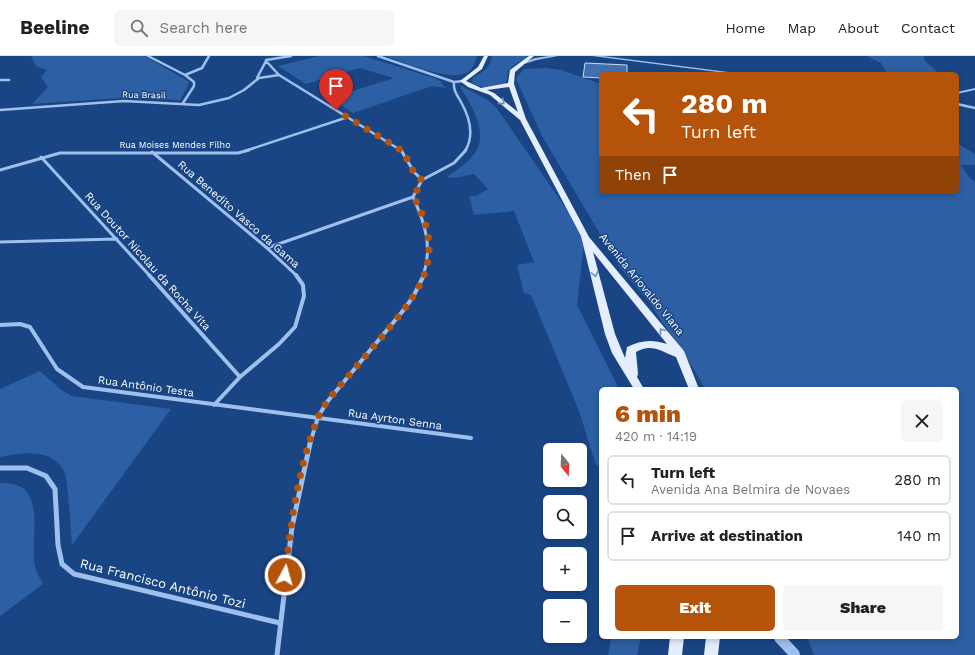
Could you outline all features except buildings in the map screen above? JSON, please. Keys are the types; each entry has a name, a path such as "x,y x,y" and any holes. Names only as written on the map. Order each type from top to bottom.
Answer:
{"main road":[{"path":"486,56 480,68 463,81 477,89 492,94 524,120"},
{"path":"532,56 512,72 511,84 524,120 585,236"},
{"path":"477,89 494,89 511,84"},
{"name":"Avenida Ariovaldo Viana","path":"585,236 680,354 693,387"},
{"name":"Avenida Ariovaldo Viana","path":"585,236 610,334 617,352 636,384"},
{"path":"636,384 630,356 631,350 639,344 654,343 680,354"},
{"path":"675,655 677,639"},
{"path":"711,655 713,639"}],"street":[{"path":"148,56 185,76 194,84 183,103"},
{"path":"185,76 202,68 209,56"},
{"path":"257,78 267,56"},
{"path":"266,60 290,56"},
{"path":"378,56 454,82 463,81"},
{"path":"524,63 536,59 556,56"},
{"path":"594,56 726,72"},
{"path":"266,60 279,75 401,150 406,155 410,169 422,180"},
{"path":"257,78 279,75"},
{"name":"Rua Brasil","path":"0,110 124,101 199,105 222,101 240,93 257,78"},
{"path":"0,80 9,80"},
{"path":"267,248 414,197 422,180 440,173 464,155 470,147 472,139 470,123 461,100 453,88 454,82"},
{"path":"959,93 975,89"},
{"path":"959,104 975,108"},
{"name":"Rua Moises Mendes Filho","path":"0,170 41,158 75,152 238,153 252,150 348,117"},
{"name":"Rua Benedito Vasco da Gama","path":"152,152 267,248 296,275 302,285 304,296 295,327 279,344 240,377 214,405"},
{"name":"Rua Doutor Nicolau da Rocha Vita","path":"41,158 117,239 240,377"},
{"path":"277,655 290,528 297,488 318,417 332,396 412,301 428,265 429,246 421,211 414,197"},
{"path":"0,242 117,239"},
{"name":"Rua Antônio Testa","path":"0,325 20,324 30,327 57,370 69,380 83,387 214,405 318,417"},
{"name":"Rua Ayrton Senna","path":"318,417 471,438"},
{"name":"Rua Francisco Antônio Tozi","path":"0,468 27,468 46,476 55,489 58,544 62,564 74,574 280,623"},
{"path":"781,639 795,655"}],"shaded area":[{"path":"31,56 144,56 188,81 189,84 180,100 121,98 32,104 48,87 41,77 47,70 36,66"},
{"path":"319,56 364,56 431,77 440,81 446,88 432,86 353,113 330,98 394,78 359,68 306,84 278,66"},
{"path":"386,56 477,56 473,67 468,72 460,75 451,75 415,67"},
{"path":"492,56 528,56 509,70 507,80 501,86 491,88 475,85 472,83 473,78 488,67"},
{"path":"867,56 924,56 925,61 938,72 886,72 881,63"},
{"path":"546,68 561,70 599,83 599,194 959,194 959,144 975,154 975,165 961,165 969,177 975,182 975,655 814,655 808,639 959,639 959,387 704,387 695,371 649,302 619,266 542,136 517,81 517,77 524,69"},
{"path":"462,86 489,101 496,107 585,236 577,305 618,387 599,387 599,466 596,465 579,411 531,295 524,293 517,265 534,262 514,211 474,215 469,196 476,196 488,189 474,174 454,178 447,177 469,160 479,145 480,137 477,119 460,87"},
{"path":"40,371 61,390 72,396 171,409 72,545 67,484 64,471 59,464 52,458 36,454 27,453 0,457 0,389"},
{"path":"0,483 16,485 26,491 31,500 34,512 35,566 43,584 0,616"},
{"path":"611,639 641,639 637,655 608,655"}],"route":[{"path":"285,575 290,528 297,488 318,417 332,396 412,301 428,265 429,246 421,211 414,197 422,180 410,169 406,155 401,150 336,110"}]}
